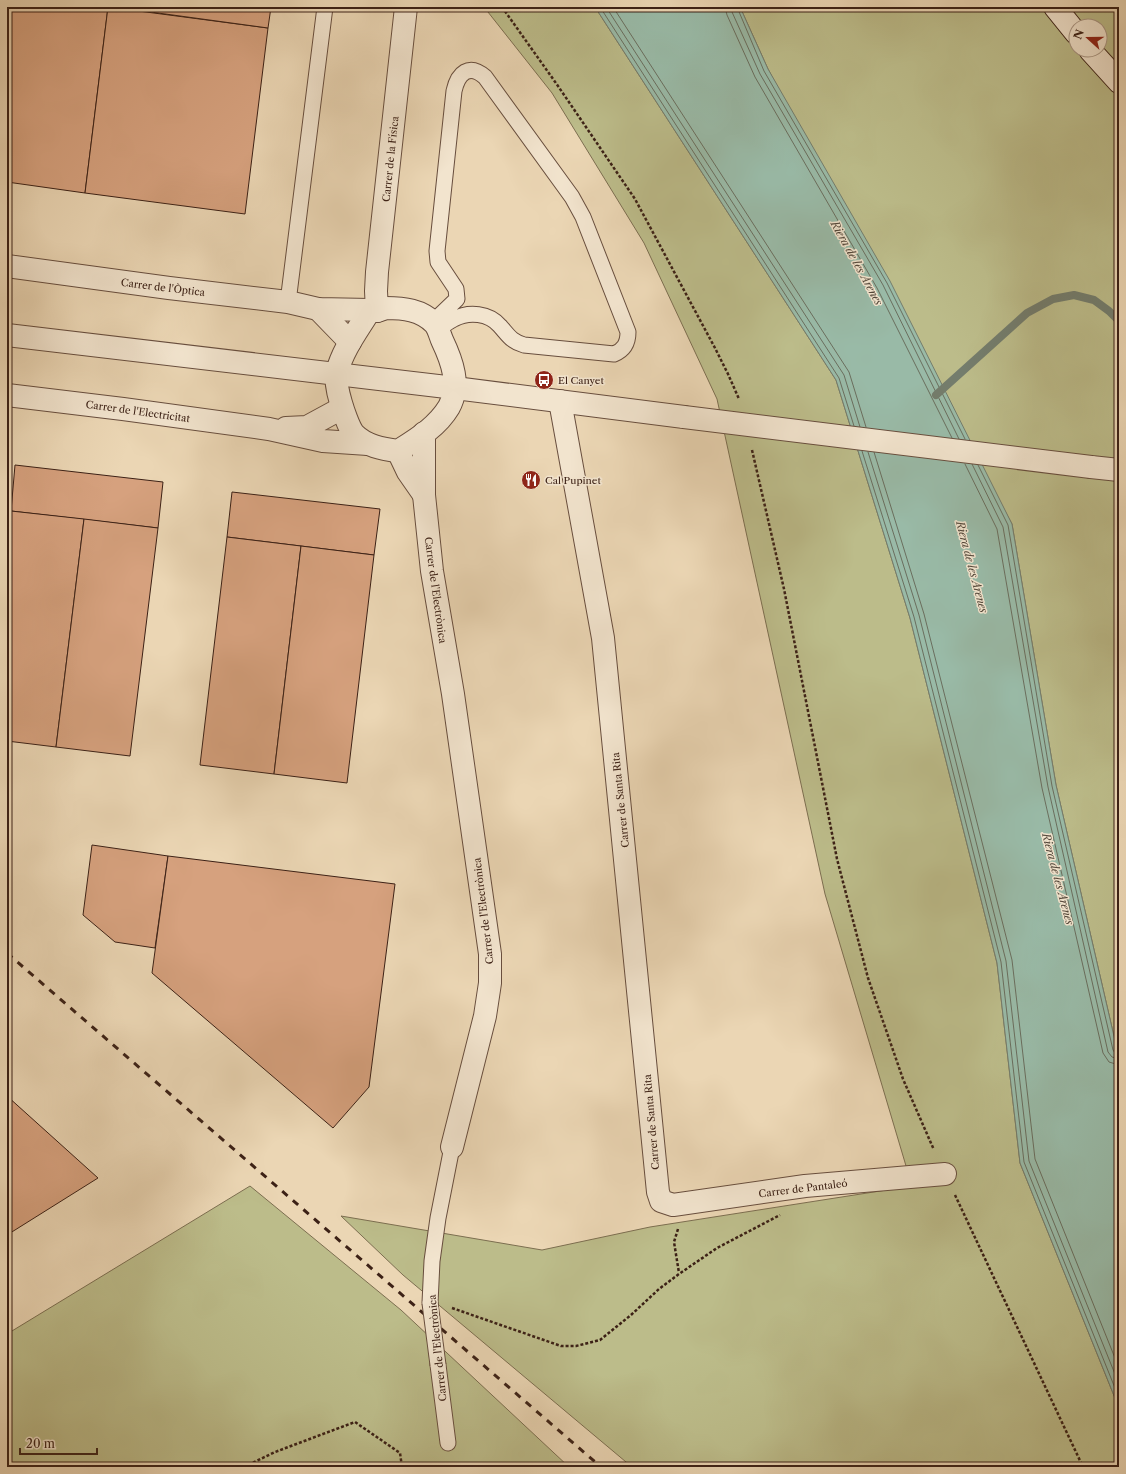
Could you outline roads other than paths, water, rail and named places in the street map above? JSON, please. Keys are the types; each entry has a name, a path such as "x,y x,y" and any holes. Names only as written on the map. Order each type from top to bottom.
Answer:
{"street":[{"name":"Carrer de la Física","path":"374,310 406,7"},
{"path":"1055,7 1068,23"},
{"path":"1097,58 1119,82"},
{"name":"Carrer de l'Òptica","path":"7,266 169,288 288,302 318,309 374,310 386,308 405,308 422,314 435,326"},
{"path":"318,309 350,342"},
{"path":"374,310 343,354 336,374 337,390 342,408 353,433 368,444 385,450 398,451 439,422 449,406 454,388 454,370 435,326"},
{"path":"7,334 1118,470"},
{"name":"Carrer de l'Electricitat","path":"7,394 124,408 269,429 323,441 368,444"},
{"name":"Carrer de Santa Rita","path":"560,401 603,638 658,1192 661,1202"},
{"name":"Carrer de l'Electricitat","path":"269,429 306,427 342,408"},
{"name":"Carrer de l'Electrònica","path":"424,433 424,495 432,571 453,694 490,954 490,982 485,1016 452,1147"},
{"name":"Carrer de l'Electrònica","path":"398,451 408,472 424,495"},
{"name":"Carrer de Pantaleó","path":"661,1202 673,1205 805,1186 945,1174"}],"lane":[{"path":"288,302 325,7"},
{"path":"471,70 479,72 485,77 572,197 583,217 628,332 628,339 625,346 614,354 524,345 514,342 508,337 500,325 492,319 473,314 455,318 435,326 457,299 456,289 438,262 437,251 456,80 465,71 471,70"},
{"name":"Carrer de l'Electrònica","path":"448,1443 430,1303 432,1261 438,1218 452,1147"}],"water":[{"name":"Riera de les Arenes","path":"595,7 740,7 768,69 890,281 1012,524 1056,785 1119,1058 1119,1408 1020,1163 997,963 910,618 836,380"}],"waterway":[{"path":"936,395 1027,313 1053,299 1074,295 1094,300 1109,311 1119,321"}],"railway":[{"path":"7,953 601,1467"}],"place":[{"name":"El Canyet","path":"544,380"},
{"name":"Cal Pupinet","path":"531,480"}]}
